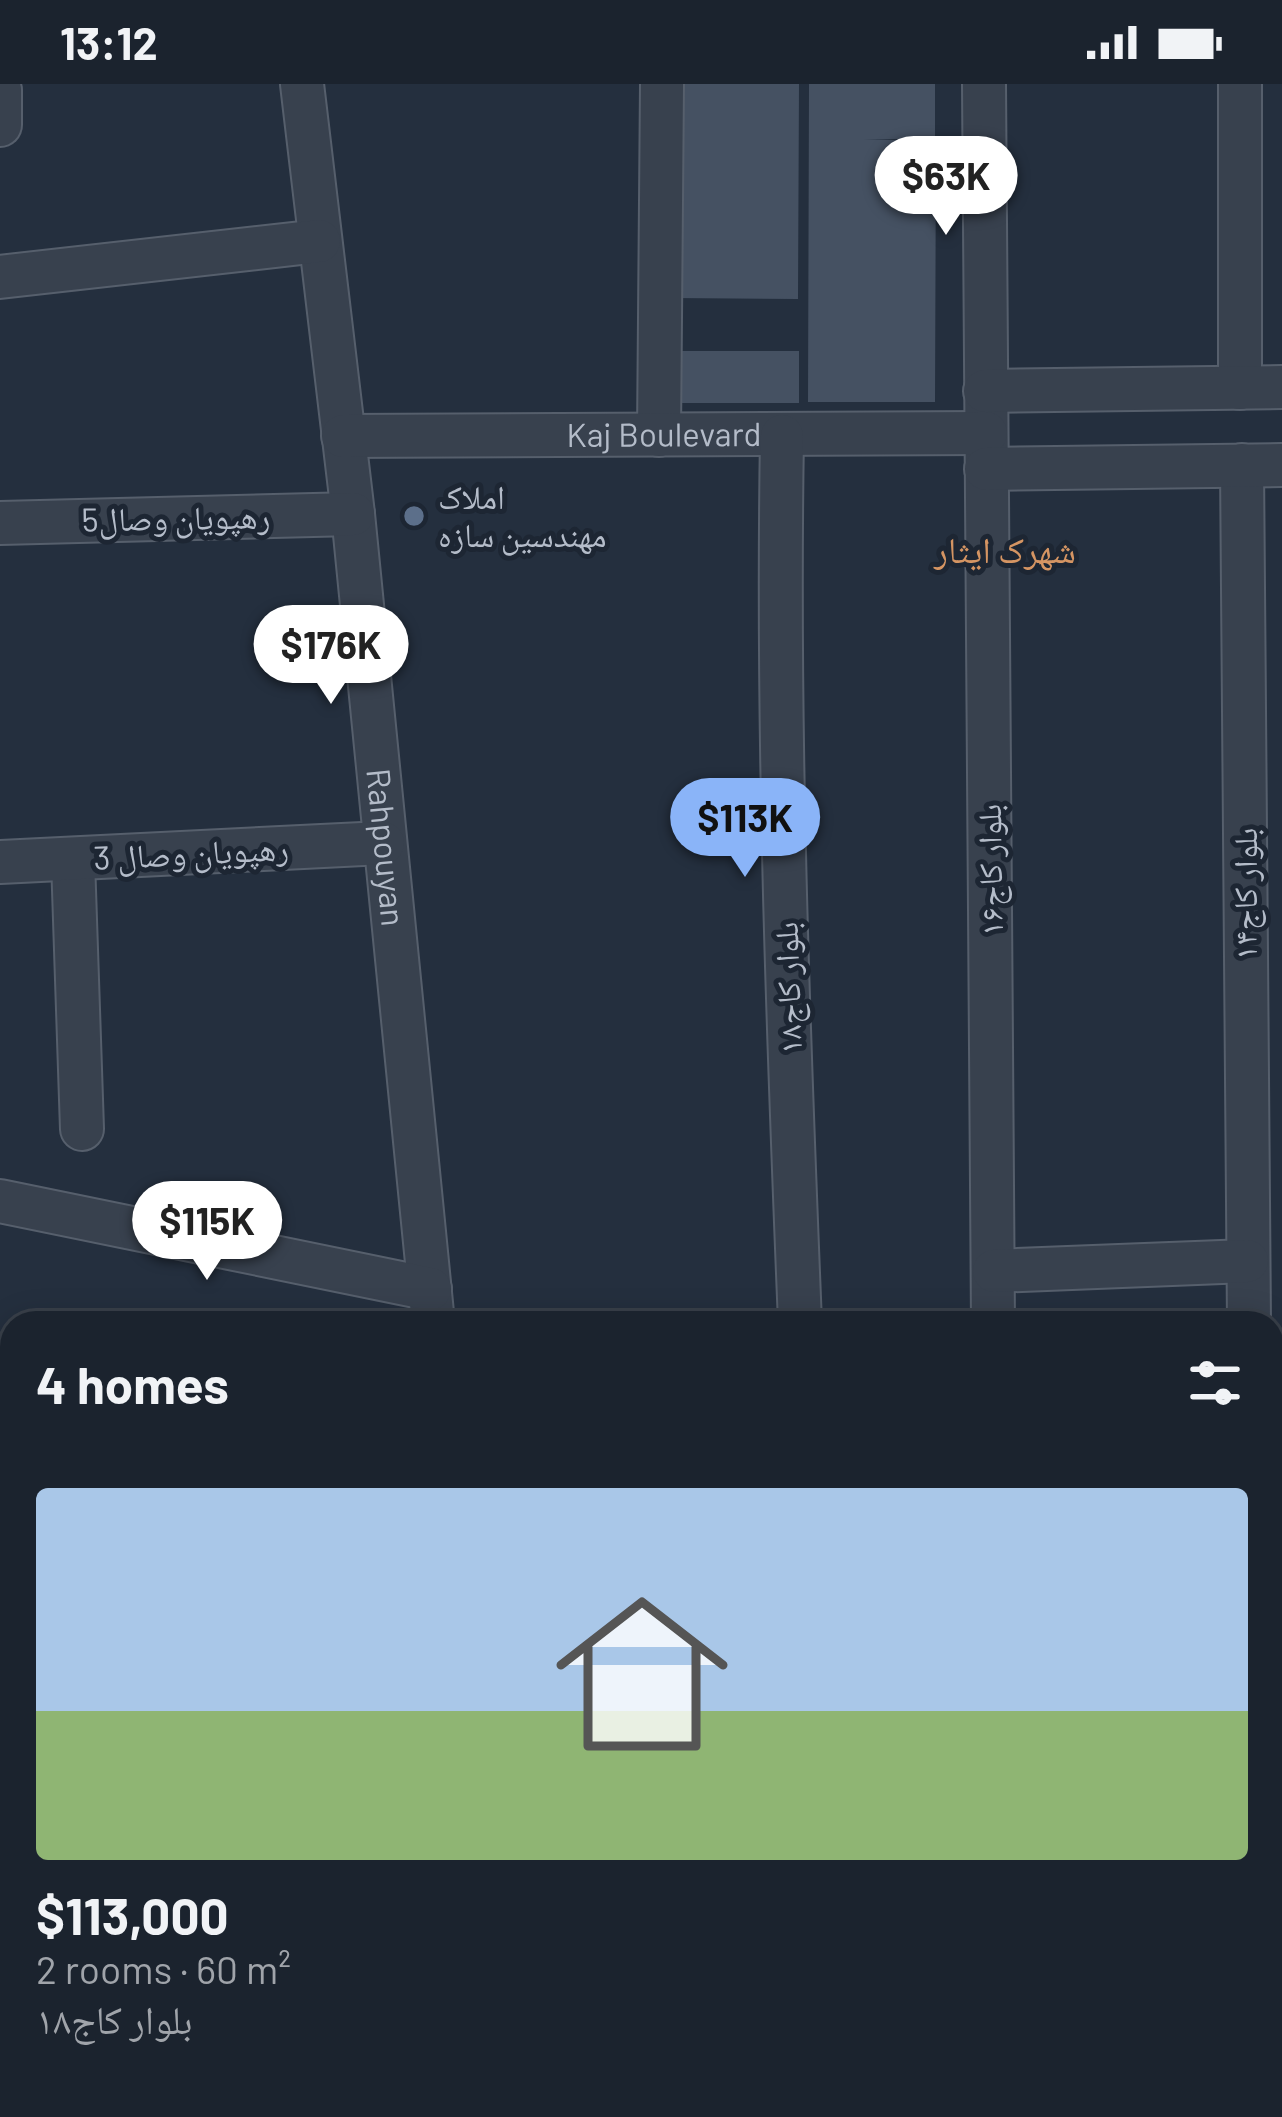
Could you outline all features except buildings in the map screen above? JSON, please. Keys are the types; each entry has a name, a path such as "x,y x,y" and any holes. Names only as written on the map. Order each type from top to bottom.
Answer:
{"street":[{"name":"Rahpouyan","path":"302,84 353,514 432,1306"},
{"path":"659,435 662,84"},
{"name":"بلوار کاج۱۶","path":"984,84 993,1311"},
{"path":"1240,84 1261,387"},
{"path":"0,89 0,125"},
{"path":"0,277 319,241"},
{"name":"Kaj Boulevard","path":"343,436 986,431 1261,387"},
{"name":"Kaj Boulevard","path":"986,431 1262,465"},
{"name":"بلوار کاج۱۸","path":"782,436 782,796 800,1311"},
{"name":"بلوار کاج۱۴","path":"1249,1311 1247,1261 1264,1148 1262,465"},
{"name":"رهپویان وصال5","path":"0,523 353,514"},
{"name":"3 رهپویان وصال","path":"0,862 383,843"},
{"path":"73,860 82,1129"},
{"path":"0,1201 432,1306"},
{"path":"994,1271 1247,1261"}],"place":[{"name":"املاک مهندسین سازه","path":"414,516"}],"district":[{"name":"شهرک ایثار","path":"1005,550"}]}
